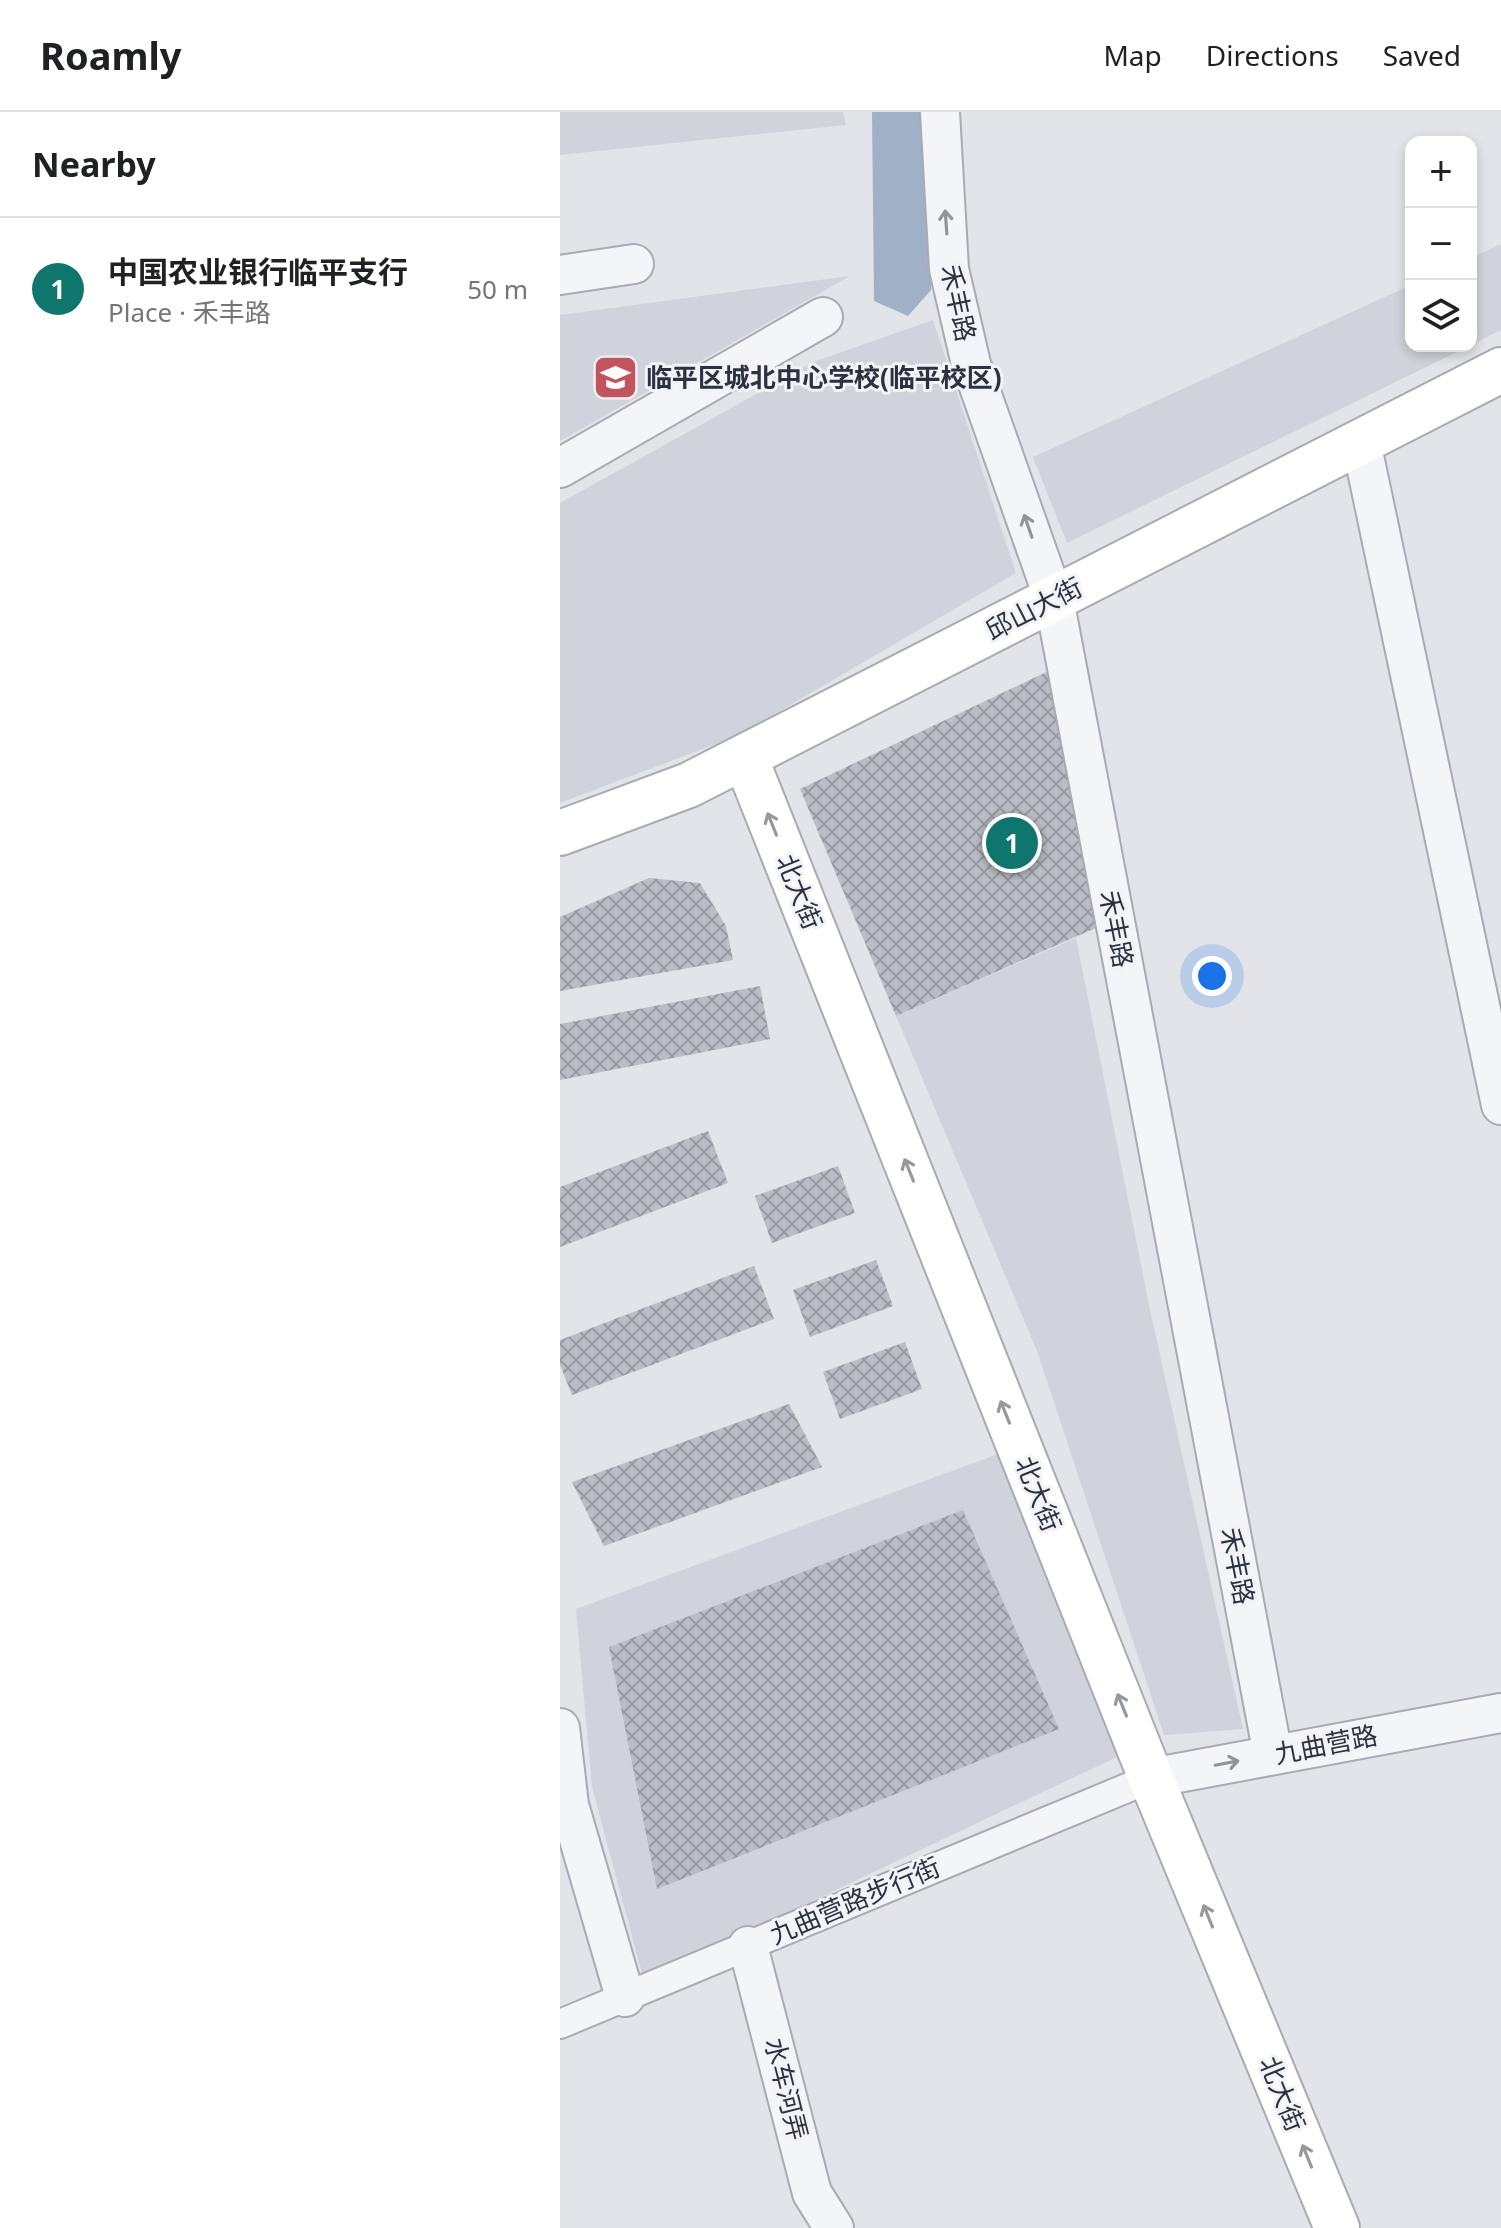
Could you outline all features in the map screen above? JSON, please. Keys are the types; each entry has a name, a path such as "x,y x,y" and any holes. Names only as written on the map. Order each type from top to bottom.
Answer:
{"main road":[{"name":"邱山大街","path":"560,833 689,785 1501,370"},
{"name":"北大街","path":"745,757 1151,1778 1337,2228"}],"street":[{"name":"禾丰路","path":"940,112 949,269 968,350 1054,599 1273,1755"},
{"path":"560,275 634,264"},
{"path":"560,468 823,317"},
{"path":"1361,442 1501,1105"},
{"name":"九曲营路","path":"1151,1778 1501,1713"},
{"path":"560,1728 569,1805 625,1997"},
{"name":"九曲营路步行街","path":"560,2024 1151,1778"},
{"name":"水车河弄","path":"748,1946 812,2193 834,2228"}],"shaded area":[{"path":"560,112 843,112 846,125 560,155"},
{"path":"1501,244 1501,330 1477,342 1477,280 1477,255"},
{"name":"临平区城北中心学校(临平校区)","path":"850,276 560,441 560,315"},
{"path":"1405,288 1405,352 1457,352 1067,543 1033,457"},
{"path":"933,320 1016,573 737,736 560,803 560,503 816,361"},
{"path":"1076,938 1150,1310 1243,1729 1164,1735 1037,1351 896,1016"},
{"path":"998,1454 1119,1756 644,1981 592,1787 576,1609"}],"water":[{"path":"872,112 930,112 931,290 908,316 874,301"}],"building":[{"path":"1053,669 1107,923 896,1016 800,789"},
{"path":"649,878 700,883 726,926 733,960 560,991 560,917"},
{"path":"760,986 770,1039 560,1080 560,1024"},
{"path":"708,1131 728,1183 560,1247 560,1187"},
{"path":"838,1166 855,1213 772,1243 755,1196"},
{"path":"876,1260 893,1306 810,1337 793,1290"},
{"path":"754,1266 774,1319 572,1395 560,1365 560,1340"},
{"path":"905,1342 922,1389 840,1419 823,1372"},
{"path":"789,1404 822,1467 604,1546 572,1482"},
{"path":"963,1510 1059,1729 657,1889 609,1647"}],"place":[{"name":"临平区城北中心学校(临平校区)","path":"615,378"},
{"name":"中国农业银行临平支行","path":"1012,843"}]}
